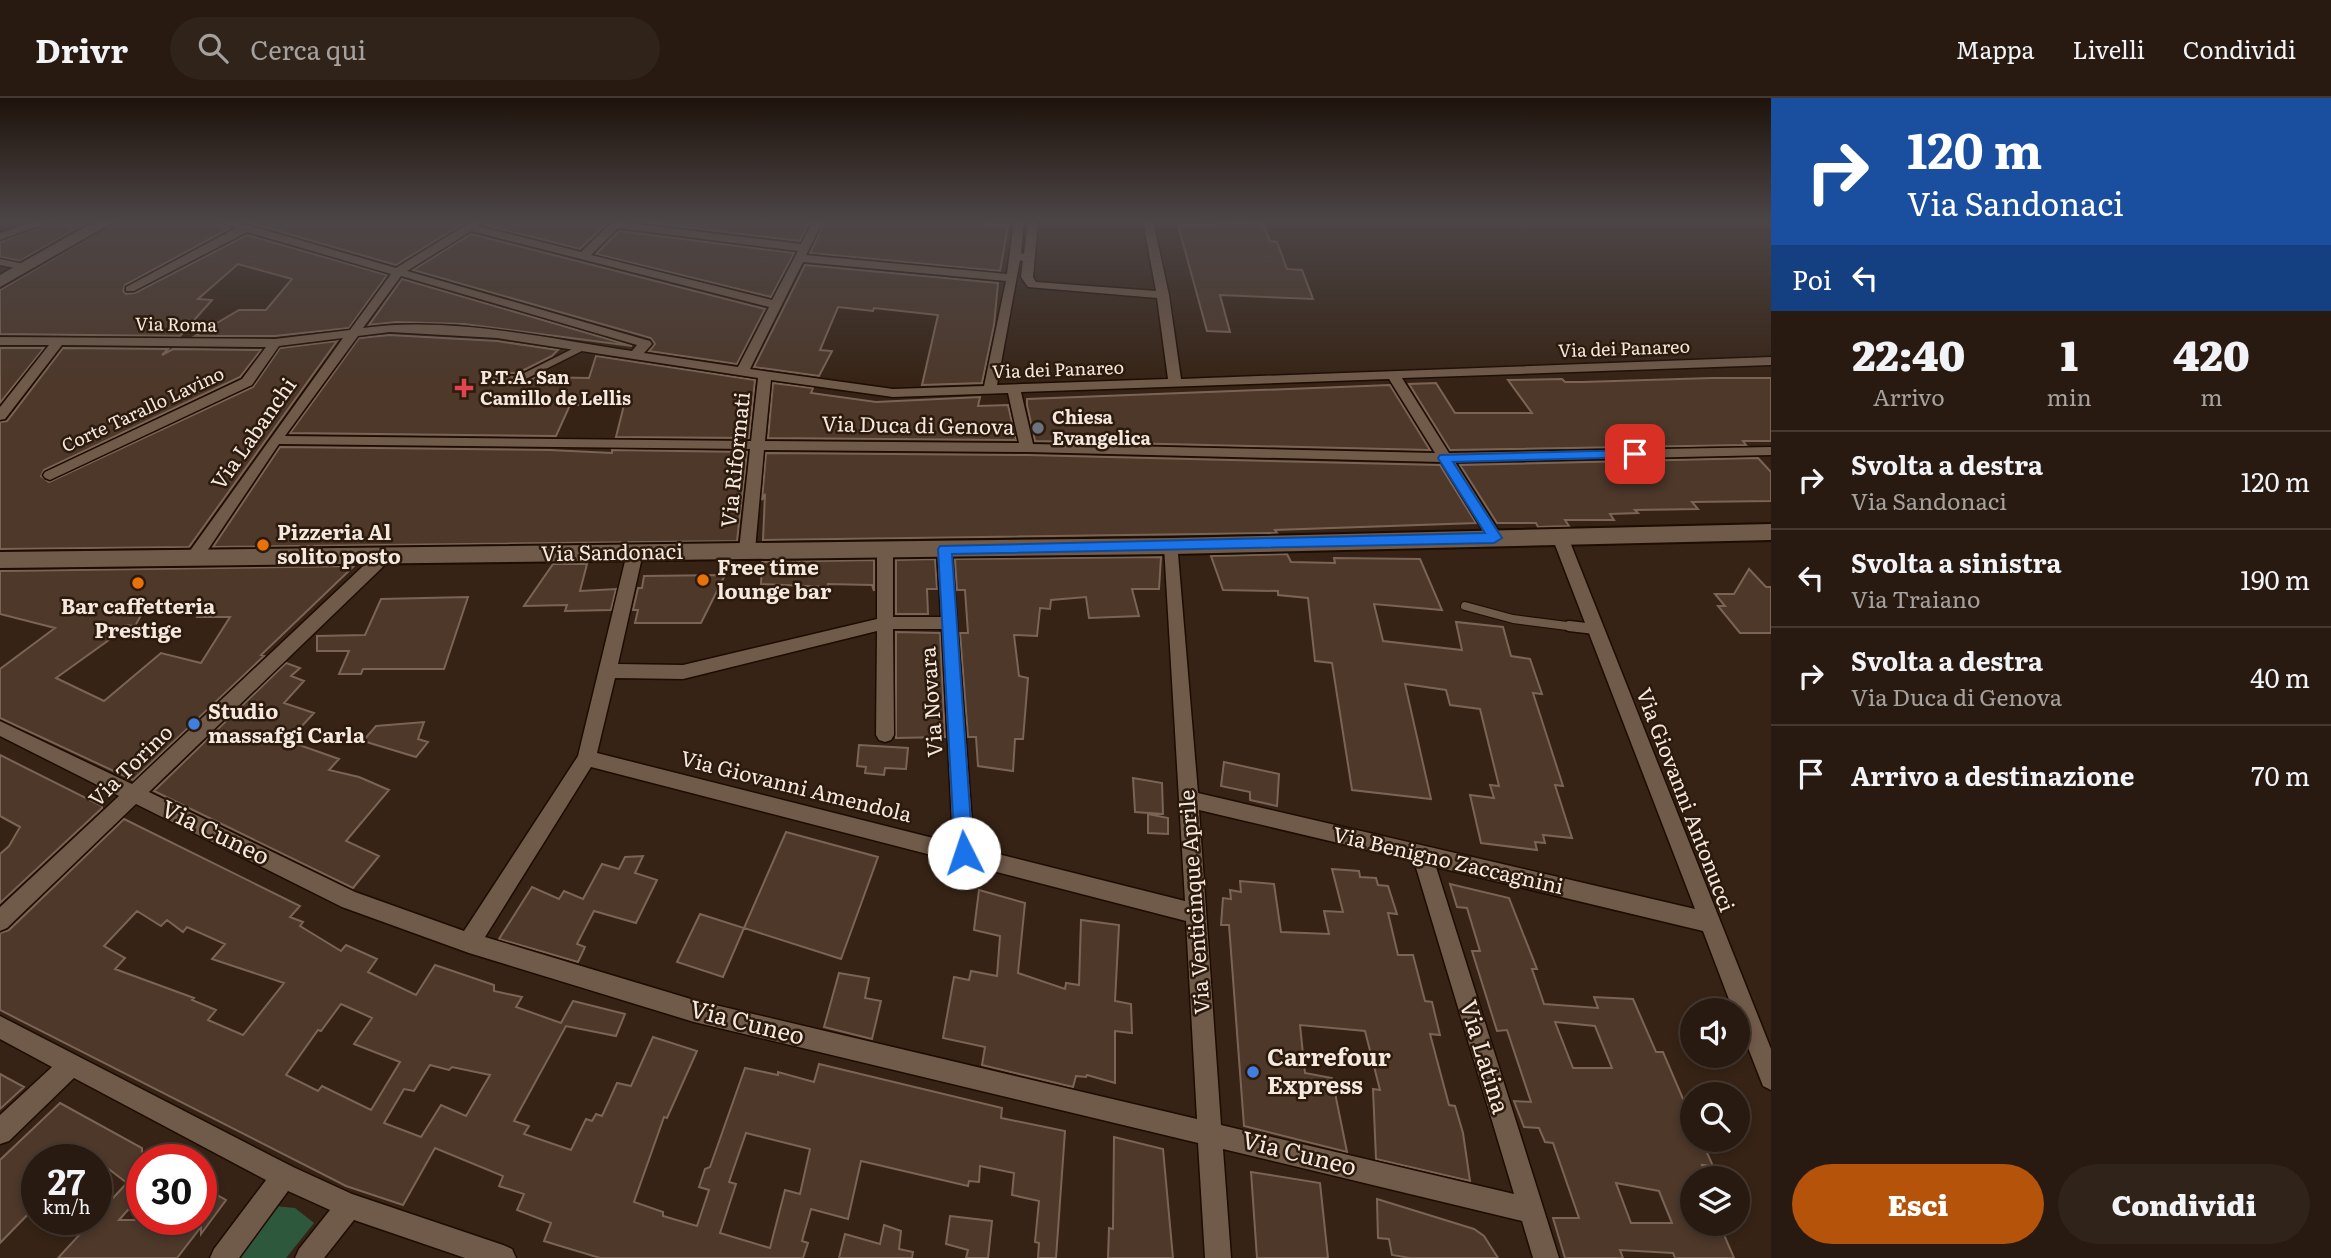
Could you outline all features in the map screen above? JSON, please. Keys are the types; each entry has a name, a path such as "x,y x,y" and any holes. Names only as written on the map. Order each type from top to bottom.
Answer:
{"main road":[{"name":"Via Sandonaci","path":"0,560 1172,546 1771,532"}],"street":[{"path":"130,289 156,275"},
{"name":"Via Labanchi","path":"193,559 275,440 396,275"},
{"path":"409,275 646,344 634,356"},
{"path":"658,275 776,305"},
{"path":"743,372 791,275"},
{"path":"988,275 1012,278 990,389"},
{"path":"1027,275 1032,285 1163,295"},
{"path":"1159,275 1175,383"},
{"name":"Via dei Panareo","path":"351,335 390,328 496,334 893,393 1771,361"},
{"name":"Via Roma","path":"0,341 275,343 351,335"},
{"path":"0,416 59,341"},
{"name":"Corte Tarallo Lavino","path":"50,475 247,382 275,343"},
{"name":"Via Riformati","path":"747,550 765,375"},
{"path":"1393,375 1494,538"},
{"path":"1014,389 1027,449"},
{"name":"Via Duca di Genova","path":"275,440 1027,449 1444,458 1771,452"},
{"name":"Via Giovanni Antonucci","path":"1560,537 1771,1078"},
{"name":"Via Venticinque Aprile","path":"1172,546 1218,1258"},
{"name":"Via Novara","path":"945,549 964,853"},
{"path":"885,550 885,735"},
{"path":"469,943 587,758 635,553"},
{"name":"Via Torino","path":"0,922 384,556"},
{"path":"607,671 683,672 885,623 950,623"},
{"name":"Via Cuneo","path":"0,728 349,900 469,943 694,1011 1532,1210"},
{"name":"Via Giovanni Amendola","path":"587,758 1197,914"},
{"name":"Via Benigno Zaccagnini","path":"1188,799 1708,922"},
{"name":"Via Latina","path":"1422,855 1546,1258"},
{"path":"0,1027 284,1176 349,1206 503,1258"},
{"path":"0,1132 71,1065"},
{"path":"223,1258 284,1176"},
{"path":"308,1258 349,1206"}],"lane":[{"path":"491,378 519,379 583,348"},
{"path":"1465,606 1513,619 1595,629"}],"green space":[{"path":"275,1206 295,1208 314,1223 286,1258 237,1258"}],"building":[{"path":"25,275 143,275 125,285 123,291 126,294 135,293 170,275 225,275 198,299 212,300 180,336 0,334 0,290"},
{"path":"278,275 387,275 349,328 275,336 195,336 239,310 266,310 292,279"},
{"path":"431,275 632,275 765,309 737,364 649,351 655,344 651,338"},
{"path":"682,275 782,275 771,297"},
{"path":"800,275 914,275 998,283 994,325 982,383 922,385 938,315 874,308 873,311 838,307 820,350 832,351 819,376 754,367"},
{"path":"1192,275 1304,275 1313,299 1220,295 1230,332 1207,331"},
{"path":"402,279 632,346 464,324 396,322 369,325"},
{"path":"390,335 497,341 558,350 552,356 518,373 489,373 485,378 491,384 519,385 537,377 589,378 596,356 755,380 749,438 616,437 624,405 570,405 556,436 290,433 359,338"},
{"path":"337,341 189,547 0,549 0,422 7,421 63,348 168,349 162,355 173,349 261,350 240,377 44,470 41,476 49,482 253,387 280,348"},
{"path":"0,348 44,348 0,403"},
{"path":"1771,378 1771,441 1743,441 1746,445 1450,450 1409,384 1436,383 1455,413 1532,413 1508,380 1562,379 1565,382 1582,382"},
{"path":"773,383 813,388 811,393 876,402 980,397 978,406 1008,405 1016,440 768,438"},
{"path":"1390,385 1430,450 1035,441 1027,405 1027,399"},
{"path":"280,447 612,453 612,450 747,452 737,541 213,547"},
{"path":"766,453 1027,455 1440,465 1476,523 1275,530 1277,533 763,540 765,494 762,500"},
{"path":"1758,458 1771,472 1771,501 1692,502 1698,509 1635,510 1638,513 1610,514 1614,520 1565,520 1569,526 1538,527 1536,523 1497,523 1460,465"},
{"path":"1287,554 1291,562 1335,563 1334,558 1420,559 1442,610 1374,604 1383,641 1462,650 1456,622 1503,627 1511,656 1530,659 1542,694 1533,693 1563,786 1555,785 1572,838 1543,835 1545,843 1535,842 1537,850 1481,843 1470,795 1494,798 1490,785 1499,786 1480,709 1450,705 1446,690 1405,684 1431,799 1352,790 1332,663 1315,661 1308,598 1278,595 1278,591 1223,590 1211,556"},
{"path":"1161,557 1159,589 1132,589 1139,616 1089,618 1086,597 1051,600 1050,609 1040,608 1037,636 1014,635 1019,676 1028,678 1023,739 1015,739 1013,771 978,766 976,737 968,737 960,633 968,633 965,590 957,590 955,559"},
{"path":"935,559 937,589 927,589 928,614 896,614 896,560"},
{"path":"874,560 874,591 872,585 828,584 828,587 761,584 762,562"},
{"path":"553,564 587,564 580,591 616,589 611,610 565,611 567,605 524,606"},
{"path":"354,566 133,780 0,718 0,669 55,628 0,614 0,571","holes":["203,606 197,617 230,617 201,663 161,653 104,701 56,678 120,632 125,625 135,626 144,610"]},
{"path":"1749,569 1766,587 1771,587 1771,633 1740,633 1718,606 1725,606 1715,594 1734,594"},
{"path":"725,575 701,623 635,623 638,610 633,610 644,576"},
{"path":"468,597 444,669 363,669 361,674 339,674 349,651 317,651 317,636 365,635 381,599"},
{"path":"896,632 940,633 945,737 896,738"},
{"path":"286,663 300,668 291,676 304,681 284,703 314,713 288,741 339,759 329,770 359,777 389,790 346,841 379,856 353,888 154,791"},
{"path":"424,722 418,739 428,742 416,757 363,741 376,726"},
{"path":"859,745 908,748 906,769 885,768 884,775 865,773 866,767 857,766"},
{"path":"0,755 102,808 0,903 0,854 9,846 20,827 0,816"},
{"path":"1224,762 1279,774 1277,806 1250,800 1250,792 1221,786"},
{"path":"1133,778 1162,783 1163,814 1135,812"},
{"path":"1148,814 1168,818 1168,834 1148,833"},
{"path":"124,819 300,906 290,917 303,922 300,926 341,951 346,945 377,959 368,972 416,995 435,965 494,985 494,991 522,997 516,1007 561,1023 573,1001 625,1014 616,1036 566,1026 514,1121 529,1126 524,1134 571,1150 586,1119 592,1121 596,1114 602,1116 617,1083 631,1086 653,1037 697,1051 667,1118 664,1117 634,1202 663,1212 663,1216 697,1226 709,1190 699,1187 705,1169 710,1167 745,1068 778,1075 778,1072 814,1082 819,1064 1002,1108 1001,1118 1065,1131 1056,1258 1038,1258 1039,1243 1035,1242 1039,1201 1012,1195 1014,1173 980,1166 979,1182 969,1181 968,1186 861,1161 848,1219 811,1209 802,1241 808,1243 803,1258 600,1258 544,1241 551,1223 517,1210 524,1194 499,1186 503,1176 435,1148 403,1205 346,1186 0,1010 0,933 9,930","holes":["137,911 161,926 167,920 183,932 187,927 225,944 212,959 284,983 243,1035 208,1020 216,1010 192,1000 194,998 115,969 125,958 104,946","341,1004 372,1018 354,1044 400,1062 371,1110 322,1086 318,1091 286,1075 318,1030 321,1031","430,1065 490,1075 466,1116 441,1105 421,1137 384,1123 404,1089 414,1091","746,1133 810,1149 800,1194 785,1190 770,1248 720,1233 736,1184 729,1182"]},
{"path":"786,832 878,857 841,959 744,928"},
{"path":"643,856 635,873 657,880 636,923 594,911 577,944 585,947 578,962 499,939 532,887 559,899 564,891 583,899 602,864 619,869 625,857"},
{"path":"1332,869 1359,871 1360,877 1376,878 1378,885 1388,886 1397,914 1388,913 1398,955 1413,955 1425,1001 1432,1002 1440,1035 1430,1034 1449,1105 1455,1106 1463,1133 1470,1181 1376,1159 1373,1089 1380,1090 1365,1031 1300,1025 1305,1073 1332,1078 1347,1152 1244,1126 1229,925 1221,925 1223,898 1231,899 1230,890 1241,892 1240,881 1274,884 1281,932 1329,934 1324,911 1343,912"},
{"path":"1450,884 1509,898 1537,969 1532,969 1544,1004 1598,1008 1594,997 1633,999 1656,1052 1663,1052 1680,1092 1680,1152 1707,1152 1713,1166 1680,1166 1680,1236 1725,1236 1734,1258 1675,1258 1673,1253 1620,1250 1623,1258 1565,1258 1553,1218 1579,1218 1553,1143 1545,1142 1539,1128 1524,1127 1514,1101 1531,1102 1507,1030 1497,1031 1472,951 1480,951 1467,908 1457,907","holes":["1555,1022 1595,1026 1612,1068 1573,1068","1616,1183 1659,1191 1672,1223 1631,1223"]},
{"path":"979,890 1025,903 1018,973 1065,989 1066,983 1079,985 1081,920 1119,925 1115,1001 1131,1004 1132,1033 1115,1031 1115,1083 1087,1075 1076,1076 1073,1087 982,1065 985,1047 943,1038 954,977 969,980 971,971 997,976 1000,936 974,930"},
{"path":"700,914 744,928 723,977 677,962"},
{"path":"839,973 869,978 865,998 881,1001 872,1039 824,1027"},
{"path":"0,1074 24,1087 0,1109"},
{"path":"60,1103 135,1144 126,1144 126,1182 112,1172 112,1144 21,1144 21,1221 0,1243 0,1160"},
{"path":"1114,1137 1163,1149 1173,1258 1108,1258 1109,1228 1113,1229"},
{"path":"1251,1172 1320,1183 1328,1258 1257,1258"},
{"path":"126,1184 126,1212 119,1220 126,1220 126,1235 195,1235 177,1258 58,1258 79,1235 112,1235 112,1199"},
{"path":"217,1195 226,1200 217,1212"},
{"path":"1377,1199 1474,1229 1484,1236 1498,1258 1410,1258 1392,1255 1389,1239 1378,1238"},
{"path":"950,1216 992,1221 988,1258 966,1258 968,1250 946,1244"},
{"path":"884,1225 901,1231 899,1249 913,1252 912,1258 839,1258 845,1234 880,1244"}],"place":[{"name":"P.T.A. San Camillo de Lellis","path":"464,388"},
{"name":"Chiesa Evangelica","path":"1038,428"},
{"name":"Pizzeria Al solito posto","path":"263,545"},
{"name":"Free time lounge bar","path":"703,580"},
{"name":"Bar caffetteria Prestige","path":"138,583"},
{"name":"Studio massafgi Carla","path":"194,724"},
{"name":"Carrefour Express","path":"1253,1072"}],"route":[{"path":"964,853 945,549 1494,538 1444,458 1635,454"}]}
